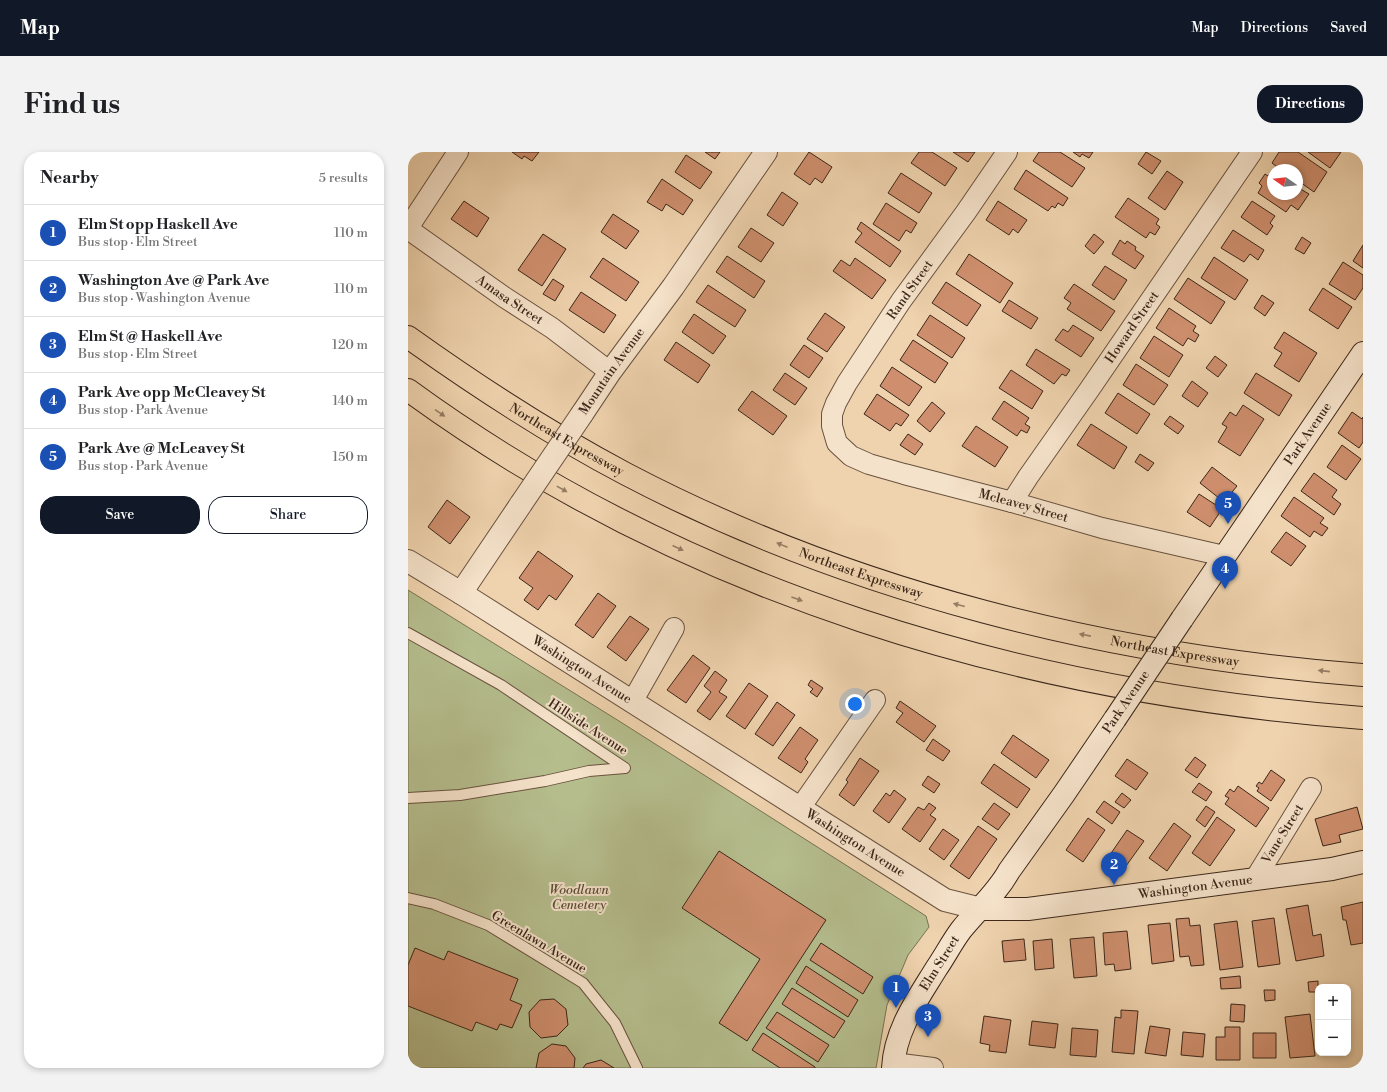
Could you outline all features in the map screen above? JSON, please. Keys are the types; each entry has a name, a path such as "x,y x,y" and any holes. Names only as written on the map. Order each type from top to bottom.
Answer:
{"highway":[{"name":"Northeast Expressway","path":"408,337 508,406 570,443 627,474 688,504 749,532 812,557 942,600 1006,617 1081,634 1206,657 1363,675"},
{"path":"408,390 477,438 595,507 657,539 718,567 846,617 977,656 1077,678 1212,702 1363,718"}],"main road":[{"name":"Mountain Avenue","path":"461,593 610,372 673,287 766,152"},
{"name":"Park Avenue","path":"981,909 1004,880 1115,719 1363,353"},
{"name":"Washington Avenue","path":"408,561 461,593 945,900 981,909 1028,909 1332,869 1363,862"},
{"name":"Elm Street","path":"893,1065 904,1022 961,930 981,909"}],"street":[{"path":"408,228 458,152"},
{"name":"Rand Street","path":"834,436 832,414 847,383 901,301 966,212 1007,152"},
{"name":"Howard Street","path":"1012,502 1252,152"},
{"name":"Amasa Street","path":"408,228 504,297 552,328 610,372"},
{"name":"Mcleavey Street","path":"834,436 837,443 851,456 870,464 1102,528 1224,556"},
{"path":"632,702 674,628"},
{"path":"800,808 875,700"},
{"name":"Vane Street","path":"1255,879 1311,788"},
{"path":"893,1065 933,1068"}],"lane":[{"name":"Hillside Avenue","path":"408,633 501,685 625,768 589,771 545,781 460,795 408,798"},
{"name":"Greenlawn Avenue","path":"408,898 434,904 488,925 583,983 615,1023 637,1068"}],"green space":[{"name":"Woodlawn Cemetery","path":"408,590 619,721 926,916 929,927 908,955 887,1005 876,1068 408,1068"}],"building":[{"path":"512,152 539,152 532,161 524,156 522,159"},
{"path":"705,152 720,152 715,159"},
{"path":"809,152 832,167 822,183 815,178 810,185 794,174"},
{"path":"919,152 932,152 957,168 945,186 911,163"},
{"path":"953,152 975,152 968,162"},
{"path":"1039,152 1060,152 1085,168 1072,187 1033,161"},
{"path":"1073,152 1093,152 1089,158 1082,154 1080,157"},
{"path":"1146,152 1161,161 1152,174 1138,164"},
{"path":"1279,152 1298,152 1327,172 1314,192 1303,184 1303,164 1272,163"},
{"path":"1308,152 1341,152 1330,168"},
{"path":"686,155 712,172 700,189 675,172"},
{"path":"1026,170 1068,198 1063,206 1058,203 1055,208 1052,206 1048,211 1014,189"},
{"path":"1167,171 1183,182 1165,210 1148,198"},
{"path":"901,173 932,193 919,213 888,193"},
{"path":"1265,174 1267,175 1267,199 1258,193 1262,186 1259,183"},
{"path":"662,179 693,200 683,215 666,204 662,211 647,202"},
{"path":"1303,190 1309,194 1298,210 1291,205 1286,212 1268,200 1303,200"},
{"path":"782,192 798,203 783,226 767,215"},
{"path":"1128,198 1159,219 1156,224 1160,227 1155,235 1150,232 1146,238 1115,217"},
{"path":"464,201 489,218 477,237 451,219"},
{"path":"998,201 1027,220 1018,233 1013,229 1009,235 986,220"},
{"path":"1252,201 1275,216 1270,223 1273,226 1267,235 1241,217"},
{"path":"886,203 917,223 911,233 906,230 899,241 873,224"},
{"path":"613,214 639,231 626,249 601,232"},
{"path":"861,222 901,251 890,267 855,242 862,233 857,229"},
{"path":"751,228 774,243 761,262 738,247"},
{"path":"1233,230 1264,250 1258,260 1250,254 1244,262 1221,248"},
{"path":"543,234 566,249 542,286 518,270"},
{"path":"1094,234 1104,242 1094,254 1085,246"},
{"path":"1302,237 1311,243 1304,254 1295,249"},
{"path":"1120,240 1125,244 1127,241 1136,247 1135,250 1144,256 1135,269 1112,254"},
{"path":"1363,245 1363,268 1353,261"},
{"path":"969,254 1013,283 1000,303 956,274"},
{"path":"727,256 765,281 754,298 716,272"},
{"path":"1214,257 1248,280 1235,300 1201,278"},
{"path":"603,258 639,282 626,301 590,277"},
{"path":"855,258 886,280 872,299 833,271 841,260 850,266"},
{"path":"1343,262 1363,275 1363,288 1355,300 1329,284"},
{"path":"1105,266 1127,280 1114,300 1092,285"},
{"path":"1188,278 1225,302 1211,324 1174,299"},
{"path":"553,279 564,286 555,301 543,294"},
{"path":"946,282 981,305 967,326 932,303"},
{"path":"1074,284 1115,311 1101,331 1067,309 1071,303 1064,298"},
{"path":"708,285 746,310 735,327 696,302"},
{"path":"1323,288 1352,307 1338,329 1309,310"},
{"path":"581,292 616,315 604,333 569,310"},
{"path":"1262,295 1274,303 1265,316 1254,308"},
{"path":"1009,300 1038,318 1031,329 1002,311"},
{"path":"1169,308 1196,326 1193,331 1199,335 1195,342 1188,338 1183,346 1156,328"},
{"path":"825,313 845,327 827,352 807,339"},
{"path":"694,314 726,336 713,354 682,332"},
{"path":"930,315 965,338 952,358 917,335"},
{"path":"1073,325 1094,338 1081,357 1055,340 1063,329 1068,332"},
{"path":"1284,332 1317,353 1299,382 1274,366 1282,353 1274,348"},
{"path":"1154,336 1183,355 1169,377 1140,358"},
{"path":"913,340 948,363 935,383 900,360"},
{"path":"676,342 710,365 698,383 664,360"},
{"path":"804,345 823,358 809,378 790,365"},
{"path":"1036,349 1070,370 1066,376 1062,374 1054,384 1026,365"},
{"path":"1215,356 1227,365 1218,377 1206,368"},
{"path":"1136,364 1168,385 1154,405 1123,385"},
{"path":"892,367 922,387 909,406 880,386"},
{"path":"1011,370 1043,391 1032,409 999,388"},
{"path":"785,373 807,388 795,405 773,390"},
{"path":"1256,373 1292,395 1279,416 1244,393"},
{"path":"1192,381 1208,393 1198,407 1182,396"},
{"path":"752,391 787,416 773,435 738,410"},
{"path":"1118,393 1150,414 1137,434 1105,413"},
{"path":"877,394 909,415 901,426 896,423 890,431 864,414"},
{"path":"1004,401 1029,418 1025,424 1030,427 1027,433 1021,430 1017,436 992,419"},
{"path":"932,402 945,413 930,432 917,421"},
{"path":"1243,405 1264,419 1240,456 1218,442 1227,427 1222,424 1230,412 1236,416"},
{"path":"1352,412 1362,419 1363,417 1363,442 1359,448 1338,433"},
{"path":"1170,416 1184,426 1178,434 1164,424"},
{"path":"1091,424 1127,447 1114,469 1077,445"},
{"path":"976,426 1008,447 995,467 962,446"},
{"path":"908,434 923,444 915,455 900,445"},
{"path":"1342,445 1361,459 1346,480 1327,467"},
{"path":"1140,454 1154,463 1148,471 1135,462"},
{"path":"1212,467 1237,486 1224,502 1200,483"},
{"path":"1314,473 1337,490 1332,497 1341,504 1334,515 1301,491"},
{"path":"1199,494 1222,509 1210,527 1187,512"},
{"path":"1294,497 1324,518 1320,523 1328,528 1322,536 1314,531 1310,537 1281,516"},
{"path":"447,500 470,517 450,544 428,527"},
{"path":"1286,532 1306,546 1291,566 1271,552"},
{"path":"538,551 573,576 556,600 549,595 538,610 524,600 533,588 519,578"},
{"path":"598,593 616,606 593,638 575,625"},
{"path":"630,616 649,629 626,661 607,647"},
{"path":"693,655 710,668 686,703 667,690"},
{"path":"715,671 727,680 719,692 727,697 710,720 697,711 711,692 704,686"},
{"path":"811,680 823,688 817,697 810,692 813,689 808,685"},
{"path":"749,683 768,696 745,729 726,716"},
{"path":"900,701 936,726 924,742 896,722 903,713 896,708"},
{"path":"777,702 795,715 773,746 755,734"},
{"path":"800,727 818,740 805,759 808,762 801,773 778,758"},
{"path":"1013,735 1049,760 1036,778 1001,753"},
{"path":"933,739 950,751 943,761 926,750"},
{"path":"1195,757 1206,765 1197,778 1185,770"},
{"path":"860,758 879,771 854,806 839,795 848,782 846,780"},
{"path":"1127,759 1148,773 1136,790 1115,776"},
{"path":"994,764 1030,789 1017,808 981,783"},
{"path":"1271,770 1285,780 1271,801 1257,791 1259,788 1256,786 1259,782 1262,784"},
{"path":"928,776 940,784 934,793 922,785"},
{"path":"1199,783 1212,792 1206,801 1192,792"},
{"path":"1238,786 1269,808 1256,827 1225,804 1229,798 1225,796 1230,789 1234,792"},
{"path":"894,790 906,799 889,823 873,811 886,793 890,796"},
{"path":"1122,793 1131,800 1124,808 1115,802"},
{"path":"1104,801 1120,812 1112,824 1096,812"},
{"path":"929,803 936,808 930,815 936,819 920,842 902,829 918,807 924,810"},
{"path":"994,803 1010,814 998,830 982,819"},
{"path":"1206,806 1215,812 1205,827 1196,820"},
{"path":"1357,807 1363,829 1339,835 1341,842 1323,846 1315,819"},
{"path":"1217,817 1235,830 1210,866 1192,853"},
{"path":"1088,818 1105,830 1083,862 1066,850"},
{"path":"1174,823 1191,836 1167,871 1149,858"},
{"path":"978,826 997,839 969,879 950,866"},
{"path":"943,829 959,840 944,860 929,849"},
{"path":"1127,830 1144,841 1121,873 1105,862"},
{"path":"719,851 826,920 747,1041 719,1023 760,959 682,908"},
{"path":"1363,902 1363,943 1351,945 1346,920 1343,920 1341,907"},
{"path":"1308,905 1313,936 1321,934 1324,956 1296,961 1286,909"},
{"path":"1189,918 1190,926 1200,925 1204,965 1191,966 1189,956 1180,957 1176,919"},
{"path":"1274,918 1280,964 1258,967 1252,921"},
{"path":"1237,921 1243,967 1220,970 1214,924"},
{"path":"1170,923 1174,961 1152,964 1148,925"},
{"path":"1127,931 1131,969 1115,971 1114,964 1105,965 1103,933"},
{"path":"1094,937 1097,976 1074,978 1070,939"},
{"path":"1024,939 1026,960 1004,962 1002,941"},
{"path":"1052,939 1054,968 1035,970 1033,941"},
{"path":"821,943 873,977 863,994 810,960"},
{"path":"415,948 444,960 448,951 518,979 510,1000 522,1005 512,1028 500,1024 497,1030 476,1022 472,1031 408,1006 408,965"},
{"path":"806,966 858,1000 848,1017 796,983"},
{"path":"1240,976 1241,988 1221,989 1220,978"},
{"path":"1318,981 1318,984 1315,984 1315,992 1309,992 1308,982"},
{"path":"792,988 845,1021 834,1038 782,1004"},
{"path":"1264,990 1275,990 1275,1000 1265,1001"},
{"path":"554,999 566,1009 568,1025 557,1036 541,1038 530,1027 529,1012 540,1000"},
{"path":"1231,1004 1245,1005 1244,1022 1230,1021"},
{"path":"1121,1010 1138,1011 1134,1054 1112,1052 1115,1017 1121,1018"},
{"path":"777,1012 829,1045 818,1062 766,1028"},
{"path":"1310,1014 1315,1056 1290,1058 1285,1017"},
{"path":"984,1016 1011,1020 1006,1053 989,1051 990,1045 980,1043"},
{"path":"1032,1021 1058,1024 1055,1048 1029,1045"},
{"path":"1150,1026 1170,1029 1166,1056 1145,1053"},
{"path":"1225,1027 1240,1027 1240,1060 1216,1060 1216,1037 1225,1037"},
{"path":"1072,1028 1098,1030 1096,1057 1070,1055"},
{"path":"1183,1032 1205,1034 1203,1057 1181,1055"},
{"path":"763,1033 815,1068 780,1068 752,1050"},
{"path":"1253,1033 1276,1033 1276,1058 1253,1058"},
{"path":"552,1044 566,1046 575,1058 574,1068 536,1068 539,1053"},
{"path":"601,1060 614,1068 583,1068 586,1064"}],"place":[{"name":"Park Ave @ McLeavey St","path":"1228,524"},
{"name":"Park Ave opp McCleavey St","path":"1225,589"},
{"name":"Washington Ave @ Park Ave","path":"1114,885"},
{"name":"Elm St opp Haskell Ave","path":"896,1008"},
{"name":"Elm St @ Haskell Ave","path":"928,1037"}]}
